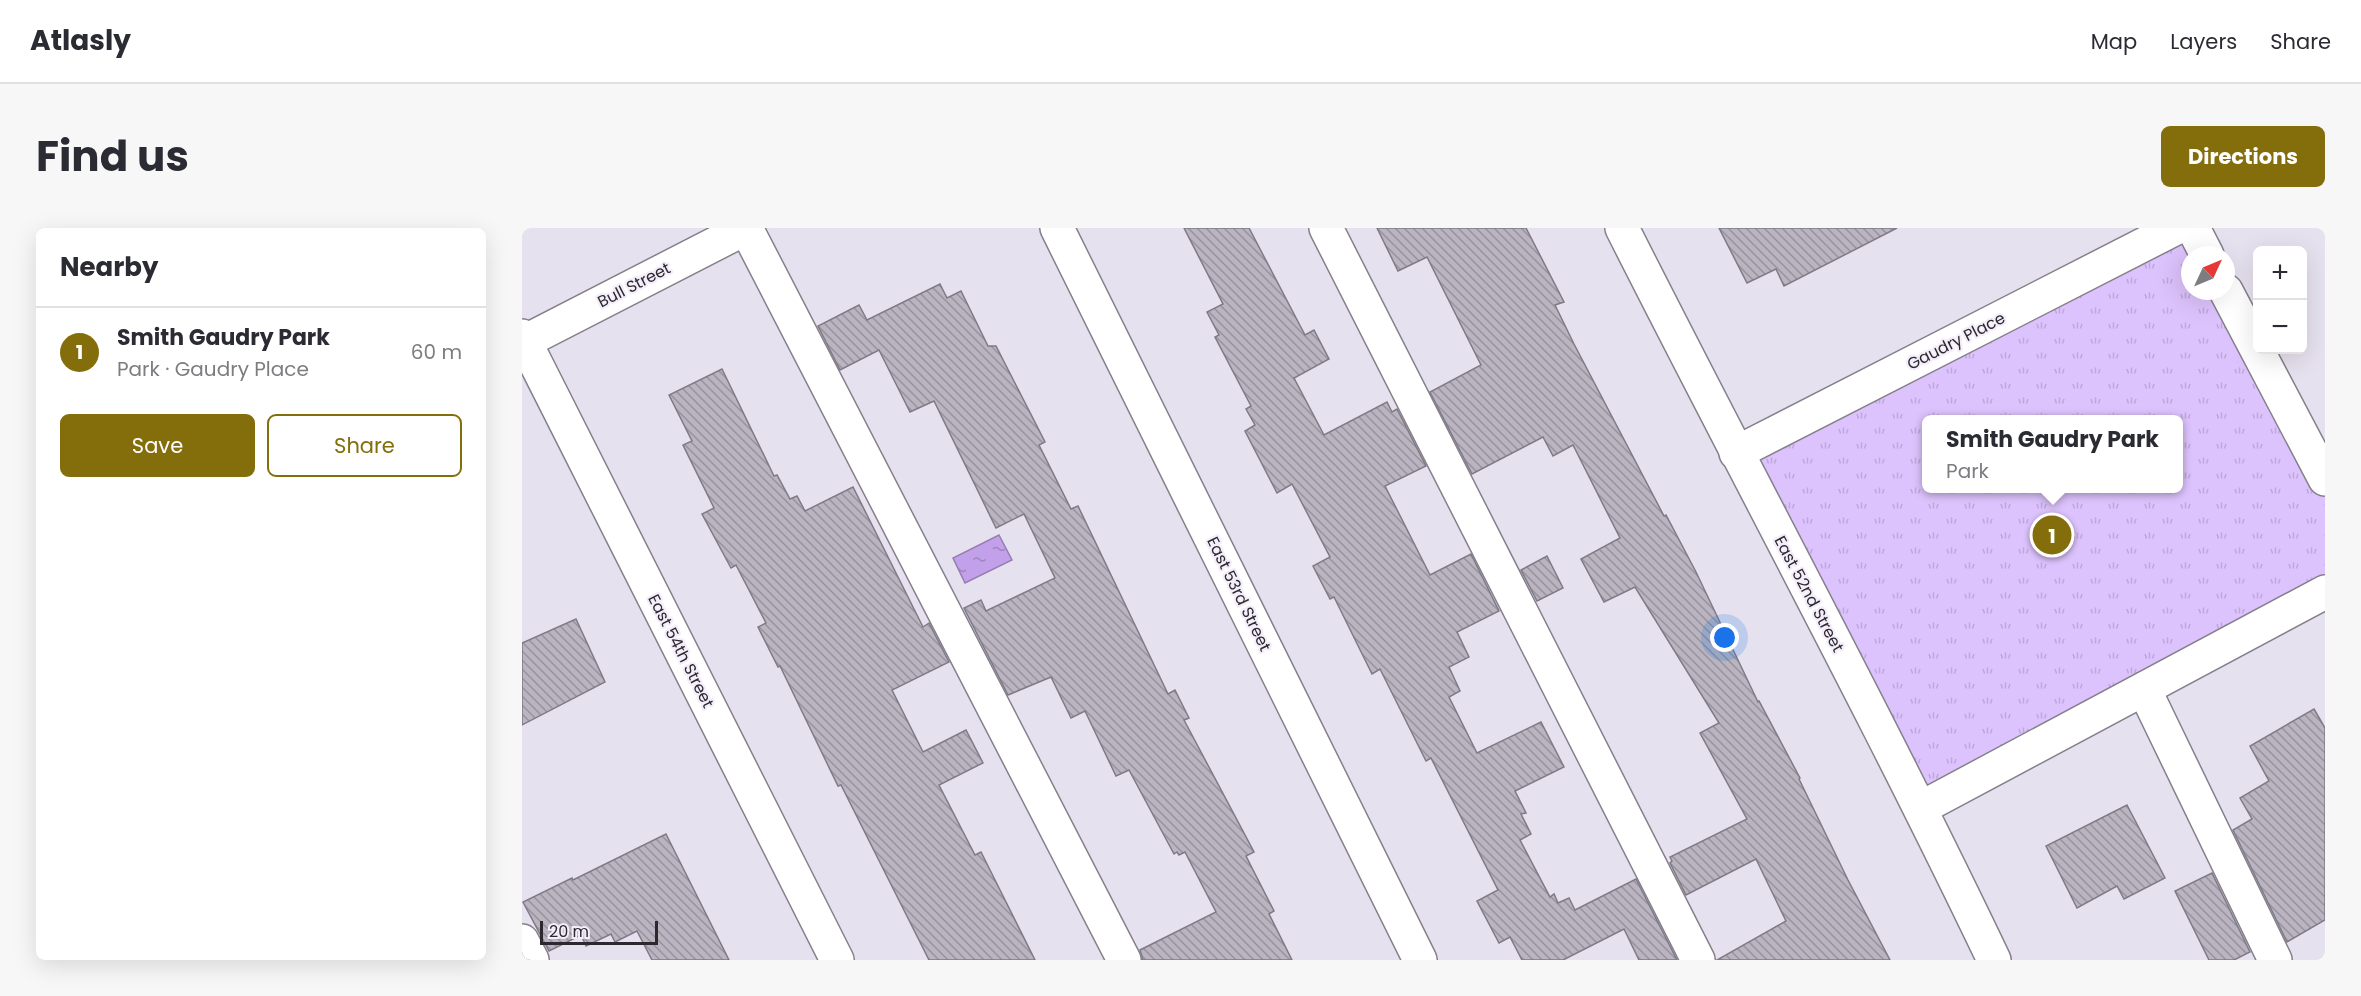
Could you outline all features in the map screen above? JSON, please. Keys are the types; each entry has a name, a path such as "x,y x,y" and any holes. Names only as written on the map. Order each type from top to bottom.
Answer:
{"street":[{"name":"Bull Street","path":"523,340 746,228"},
{"path":"746,228 1124,960"},
{"name":"East 53rd Street","path":"1057,228 1420,960"},
{"path":"1326,228 1698,960"},
{"name":"East 52nd Street","path":"1622,228 1921,808 1994,960"},
{"name":"Gaudry Place","path":"1736,453 2176,228"},
{"path":"2193,228 2202,246"},
{"path":"2231,300 2325,478"},
{"name":"East 54th Street","path":"523,340 837,960"},
{"path":"1921,808 2325,592"},
{"path":"2144,689 2275,960"},
{"path":"522,941 532,960"}],"green space":[{"path":"2176,228 2185,246 2181,246 2181,300 2231,300 2253,342 2253,354 2259,354 2325,479 2325,592 1921,808 1736,453"}],"water":[{"path":"999,535 1012,560 965,583 953,558"}],"building":[{"path":"1184,228 1249,228 1305,335 1314,330 1329,359 1294,378 1324,435 1387,402 1392,412 1397,409 1426,466 1385,486 1430,575 1471,554 1499,611 1457,632 1469,657 1449,667 1460,691 1449,697 1477,753 1541,722 1564,767 1515,791 1526,813 1521,814 1531,834 1520,840 1550,897 1554,894 1558,903 1569,898 1575,910 1636,879 1677,960 1639,960 1624,929 1563,960 1522,960 1510,937 1499,943 1477,901 1498,890 1431,758 1426,761 1380,669 1372,674 1334,597 1330,599 1313,566 1330,557 1292,484 1277,493 1245,431 1255,425 1246,409 1251,406 1215,337 1219,335 1207,312 1223,304"},
{"path":"1377,228 1526,228 1564,302 1555,305 1574,344 1696,572 1758,702 1800,778 1848,880 1890,960 1717,960 1786,921 1756,859 1686,895 1670,863 1672,861 1670,857 1747,819 1700,733 1719,723 1635,587 1604,602 1581,559 1620,538 1573,445 1553,456 1543,437 1472,474 1430,392 1481,365 1427,257 1398,271"},
{"path":"1719,228 1897,228 1784,286 1776,269 1747,283"},
{"path":"940,284 947,298 961,291 988,346 996,346 1045,442 1039,445 1071,509 1078,506 1168,694 1175,690 1189,718 1184,720 1254,852 1246,856 1274,911 1269,914 1292,960 1143,960 1140,950 1216,912 1185,852 1179,855 1177,852 1174,854 1129,770 1116,776 1085,711 1071,718 1051,677 1008,695 964,608 981,600 986,611 1055,578 1024,514 996,528 934,401 910,412 879,350 840,370 818,326 859,305 867,320"},
{"path":"722,369 774,476 777,475 790,499 797,496 805,511 853,487 923,627 929,623 949,662 892,690 923,752 966,730 983,763 939,785 975,855 981,852 1035,960 929,960 758,627 766,623 736,565 731,568 702,514 714,508 683,445 692,441 669,395"},
{"path":"1547,556 1563,588 1537,601 1521,570"},
{"path":"576,619 605,682 522,725 522,643"},
{"path":"2314,709 2325,728 2325,920 2287,942 2233,830 2252,819 2240,798 2269,781 2250,746"},
{"path":"2127,805 2165,878 2124,899 2117,886 2077,908 2046,846"},
{"path":"666,834 729,960 652,960 637,931 615,942 611,934 586,946 581,935 549,951 523,902"},
{"path":"2212,873 2250,952 2234,960 2209,960 2175,891"}],"place":[{"name":"Smith Gaudry Park","path":"2052,535"}]}
